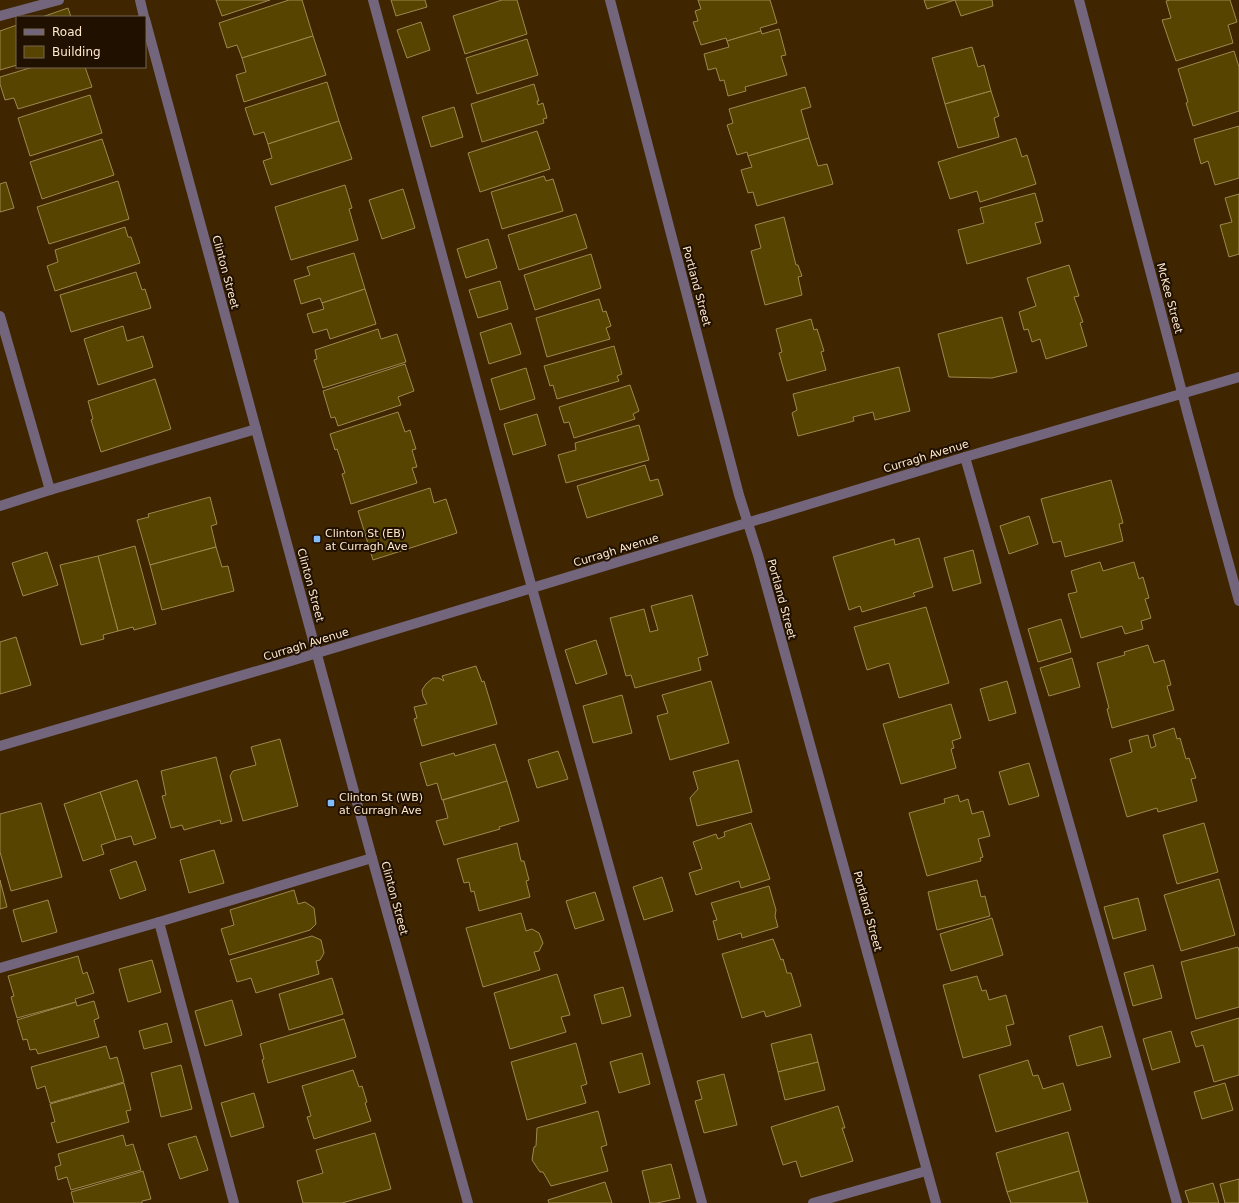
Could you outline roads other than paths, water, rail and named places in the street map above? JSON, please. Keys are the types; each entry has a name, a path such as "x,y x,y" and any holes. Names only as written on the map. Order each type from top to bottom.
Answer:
{"street":[{"path":"0,16 59,0"},
{"name":"Clinton Street","path":"140,0 144,16"},
{"path":"373,0 532,588 702,1203"},
{"name":"Portland Street","path":"610,0 739,495 936,1203"},
{"name":"McKee Street","path":"1079,0 1239,601"},
{"name":"Clinton Street","path":"146,22 372,858 468,1203"},
{"path":"0,316 50,490"},
{"name":"Curragh Avenue","path":"0,746 532,588 964,457 1239,377"},
{"path":"0,506 256,429"},
{"path":"964,457 1176,1203"},
{"path":"0,968 372,858"},
{"path":"159,922 234,1203"},
{"path":"812,1203 926,1171"}],"place":[{"name":"Clinton St (EB) at Curragh Ave","path":"317,539"},
{"name":"Clinton St (WB) at Curragh Ave","path":"331,803"}]}
